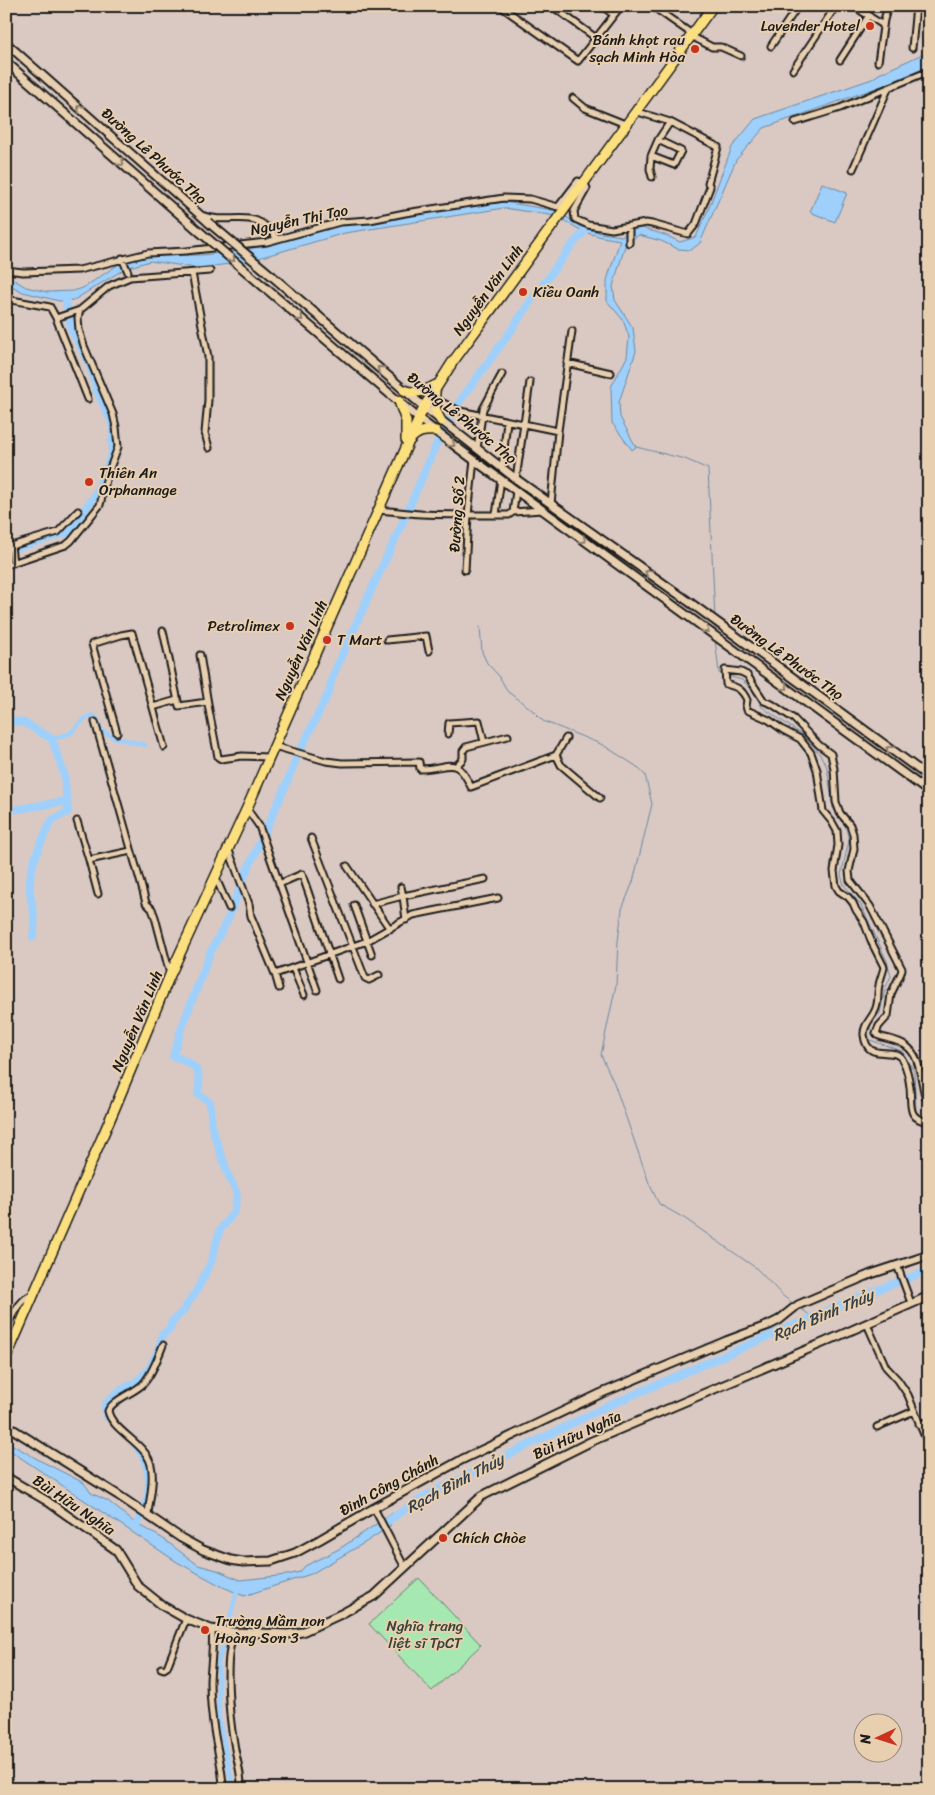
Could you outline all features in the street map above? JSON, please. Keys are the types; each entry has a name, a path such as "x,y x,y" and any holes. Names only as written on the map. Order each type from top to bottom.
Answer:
{"highway":[{"name":"Nguyễn Văn Linh","path":"6,1358 114,1110 170,975 247,808 418,418 432,398 437,385 548,229 713,6"},
{"path":"404,390 417,393 437,385"},
{"path":"432,398 436,412 441,420"},
{"path":"399,401 406,421 406,444"},
{"path":"406,444 418,432 426,430 436,431"}],"street":[{"path":"552,6 596,38"},
{"path":"602,6 614,15"},
{"path":"503,7 578,61 621,6"},
{"path":"652,6 712,48 724,47 741,56"},
{"path":"771,46 798,6"},
{"path":"793,70 836,6"},
{"path":"853,6 883,25"},
{"path":"878,62 883,25 888,6"},
{"path":"912,48 916,6"},
{"path":"840,60 869,15"},
{"name":"Đường Lê Phước Thọ","path":"6,43 197,213 424,407 516,479 688,601 929,777"},
{"name":"Đường Lê Phước Thọ","path":"6,62 151,190 418,418 680,612 929,792"},
{"path":"795,122 840,108 929,71"},
{"path":"853,169 888,89"},
{"path":"573,98 584,108 625,124"},
{"path":"581,186 587,188 574,211 575,219 588,225 612,229 629,229 646,223 688,234 699,218 710,186 708,183 718,147 670,122 634,111"},
{"path":"652,177 650,156 670,122"},
{"path":"650,156 674,165 680,150 658,140"},
{"path":"151,190 160,180"},
{"name":"Nguyễn Thị Tạo","path":"6,270 24,272 79,270 148,252 186,251 266,242 340,222 370,220 504,198 530,199 558,207 578,181 581,186"},
{"path":"197,213 213,218 253,219 270,228 277,239"},
{"path":"629,229 629,244"},
{"path":"123,259 128,272"},
{"path":"58,318 79,311 108,286 130,277 210,270"},
{"path":"192,273 208,357 205,433 209,448"},
{"path":"6,299 50,307 58,318 88,399"},
{"path":"6,565 13,561 66,545 71,541 100,505 107,476 117,451 115,419 84,346 79,330 79,311"},
{"path":"551,504 558,430 572,331"},
{"path":"567,363 611,373"},
{"path":"477,448 483,409 502,374"},
{"path":"516,479 530,382"},
{"path":"432,398 460,411 524,425 558,430"},
{"path":"502,468 508,421"},
{"name":"Đường Số 2","path":"465,570 474,460"},
{"path":"496,515 501,480"},
{"path":"513,512 516,491"},
{"path":"13,561 10,548 58,532 78,510"},
{"path":"377,510 468,515 509,515 513,512 542,510"},
{"path":"562,525 569,517"},
{"path":"164,631 177,700 180,706 207,702"},
{"path":"117,733 92,644 121,635 132,634 164,747"},
{"path":"387,640 424,636 428,640 429,651"},
{"path":"200,655 207,702 219,758 242,756 269,757"},
{"path":"764,672 771,662"},
{"path":"929,1100 926,1099 918,1064 910,1049 902,1043 879,1036 876,1033 879,1026 888,1016 891,994 902,969 870,906 850,880 849,870 854,849 853,834 850,825 840,813 836,802 832,756 794,720 772,704 764,701 747,675 725,670 727,684 741,689 747,700 747,710 769,720 800,739 815,761 823,811 837,831 838,845 834,871 836,886 853,903 864,922 884,967 876,1010 864,1028 866,1043 868,1048 873,1051 897,1054 901,1057 910,1086 913,1114 920,1121 929,1122"},
{"path":"153,707 177,700"},
{"path":"448,734 449,724 479,721 484,742"},
{"path":"95,722 146,903 152,909 155,917 170,975"},
{"path":"274,746 326,761 342,763 419,762 420,769 422,769 457,765 463,759 463,751 466,747 508,736"},
{"path":"457,765 463,771 472,787 556,755 566,738"},
{"path":"556,755 562,765 600,798"},
{"path":"247,808 259,826 317,990"},
{"path":"77,821 98,894"},
{"path":"311,838 366,979 378,975"},
{"path":"228,847 249,904 251,916 279,988"},
{"path":"89,860 131,851"},
{"path":"347,866 390,929"},
{"path":"279,884 302,874 338,979"},
{"path":"215,876 229,908"},
{"path":"372,904 485,879"},
{"path":"401,887 406,920"},
{"path":"275,974 367,941 417,914 498,898"},
{"path":"354,905 372,955"},
{"path":"293,968 304,995"},
{"name":"Đinh Công Chánh","path":"6,1425 136,1507 181,1538 204,1550 242,1562 271,1561 295,1553 463,1459 583,1402 726,1341 769,1325 779,1320 796,1306 838,1287 899,1269 929,1254"},
{"path":"899,1269 911,1303"},
{"path":"6,1327 21,1303 33,1295"},
{"name":"Bùi Hữu Nghĩa","path":"6,1477 47,1501 116,1550 138,1586 163,1606 186,1619 214,1629 238,1633 288,1634 302,1632 362,1604 374,1596 404,1566 443,1534 482,1496 592,1441 929,1296"},
{"path":"867,1324 886,1367 908,1395 929,1446"},
{"path":"147,1515 152,1476 150,1462 142,1450 113,1421 108,1411 111,1405 144,1382 156,1362 163,1345"},
{"path":"878,1427 914,1411"},
{"path":"919,1424 929,1422"},
{"path":"374,1508 404,1566"},
{"path":"161,1668 167,1667 186,1619"},
{"path":"214,1629 211,1653 210,1697 223,1789"},
{"path":"238,1633 232,1639 228,1659 233,1737 239,1762 241,1789"}],"green space":[{"name":"Nghĩa trang liệt sĩ TpCT","path":"419,1578 481,1645 432,1691 369,1624"}],"water":[{"path":"929,51 929,69 764,128 736,160 700,243 691,250 678,249 661,241 639,235 626,243 613,286 615,300 633,328 636,351 619,402 620,417 636,447 632,450 612,423 611,387 627,357 629,337 623,320 607,301 607,280 620,240 584,232 556,216 504,208 345,233 245,262 198,268 150,261 126,268 74,300 59,301 23,292 6,283 6,275 26,287 47,292 73,291 83,288 125,260 151,255 202,255 230,252 264,246 345,223 504,202 558,211 579,226 601,233 622,236 635,226 665,235 680,242 696,237 732,147 755,119 872,79"},
{"path":"822,183 847,193 835,222 810,212"},
{"name":"Rạch Bình Thủy","path":"6,1441 84,1483 91,1493 108,1501 135,1523 162,1538 198,1565 217,1570 240,1580 300,1572 305,1566 339,1549 393,1513 390,1526 311,1574 244,1596 177,1562 6,1448"}],"waterway":[{"path":"114,1423 107,1416 105,1405 116,1393 136,1382 148,1371 157,1353 163,1334 171,1328 171,1323 183,1311 197,1290 211,1262 220,1230 234,1212 237,1194 212,1128 210,1102 198,1094 199,1078 196,1069 187,1062 173,1056 210,953 228,919 244,877 297,757 329,692 332,678 436,445 457,405 528,305 584,232"},
{"path":"6,551 69,532 95,495 112,454 113,425 97,391 90,366 71,328 66,301"},
{"path":"636,447 685,459 708,469 715,618"},
{"path":"715,624 715,633"},
{"path":"480,627 482,652 487,663 499,676 508,692 530,708 543,721 603,745 636,766 645,775 652,804 633,882 622,909 616,985 601,1055 614,1083 649,1183 659,1204 684,1218 756,1268 783,1296 795,1305"},
{"path":"715,639 719,673 723,675"},
{"path":"727,676 742,680 752,690 762,707 804,736 819,753 827,767 833,808 838,814"},
{"path":"52,739 71,733 83,720 92,715 97,719 101,730 113,737 145,745"},
{"path":"6,720 25,723 52,739 64,774 67,801 6,811"},
{"path":"33,937 34,919 30,891 33,864 52,820 68,812 67,801"},
{"path":"845,823 849,841 841,875 844,885 861,905 887,961 891,976 885,989 880,1013 872,1022 868,1034 870,1040 902,1051 914,1071 916,1111 922,1116 929,1116"},
{"name":"Rạch Bình Thủy","path":"385,1523 427,1495 603,1408 859,1297 929,1270"},
{"path":"799,1307 812,1317"},
{"path":"136,1446 144,1459 148,1473 149,1488 144,1509 136,1526"},
{"path":"232,1789 219,1720 218,1663 237,1591"}],"place":[{"name":"Lavender Hotel","path":"870,26"},
{"name":"Bánh khọt rau sạch Minh Hòa","path":"695,49"},
{"name":"Kiều Oanh","path":"523,292"},
{"name":"Thiên An Orphannage","path":"89,482"},
{"name":"Petrolimex","path":"290,626"},
{"name":"T Mart","path":"327,640"},
{"name":"Chích Chòe","path":"443,1538"},
{"name":"Trường Mầm non Hoàng Sơn 3","path":"205,1630"}]}
